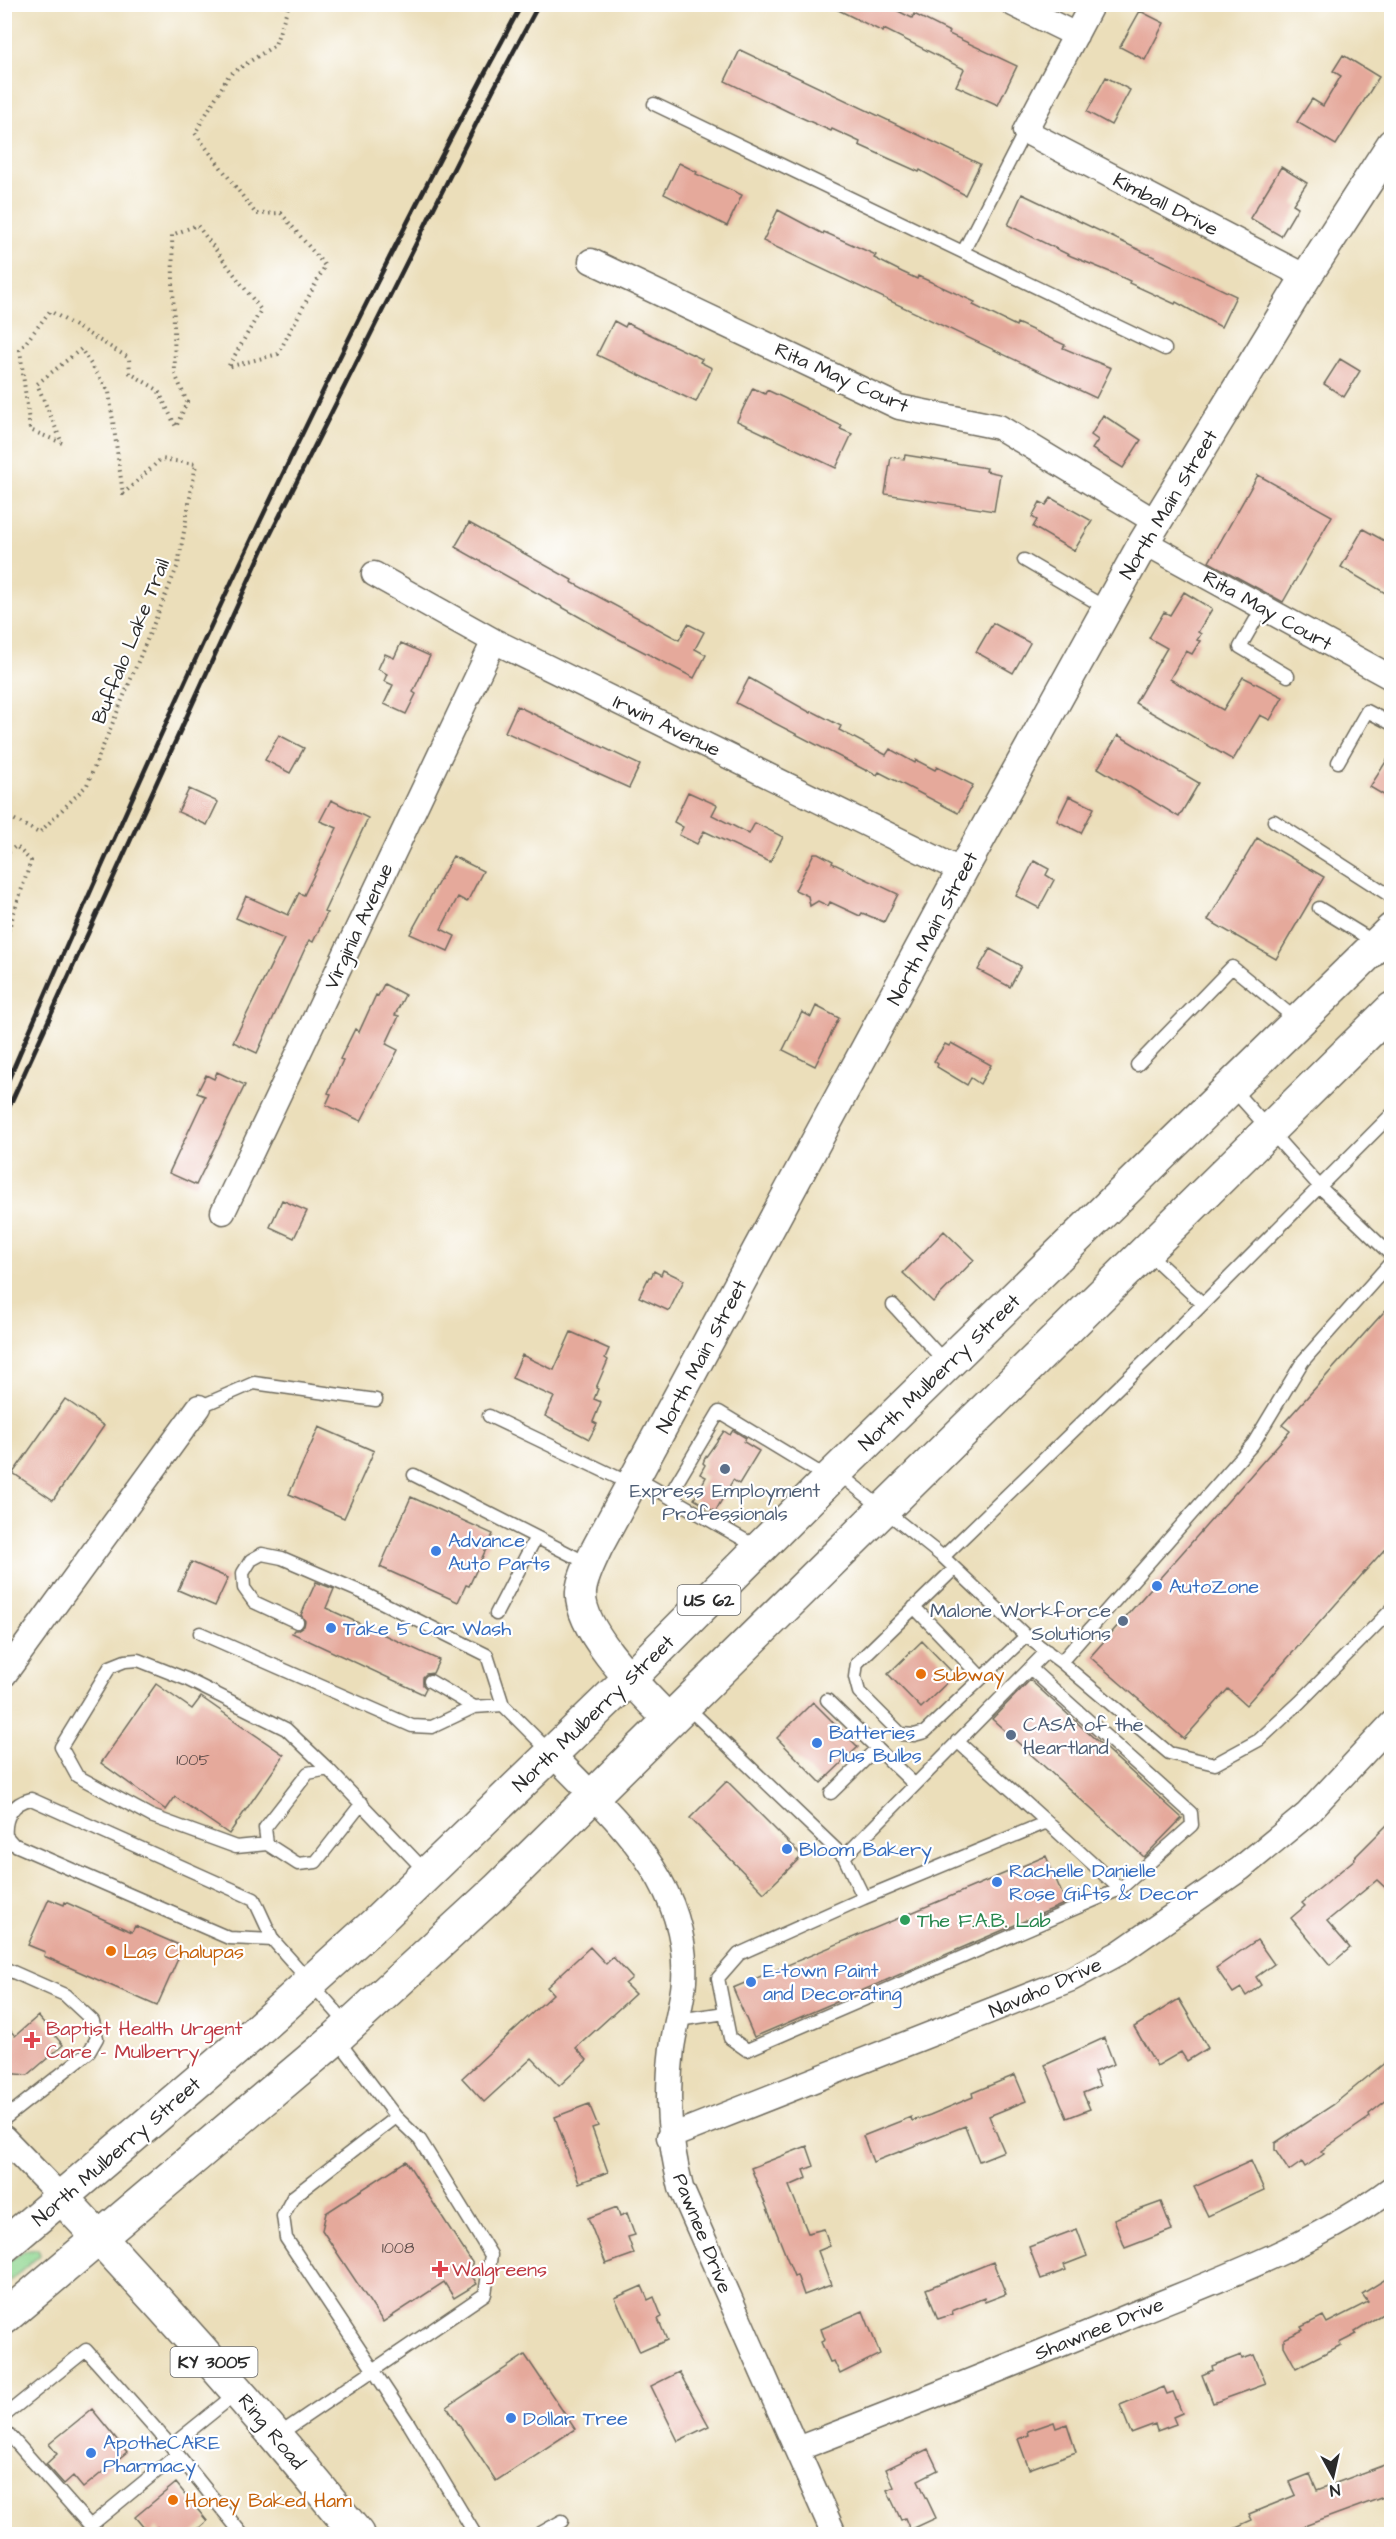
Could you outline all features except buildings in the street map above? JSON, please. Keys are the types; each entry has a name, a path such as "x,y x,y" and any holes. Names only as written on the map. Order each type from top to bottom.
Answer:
{"main road":[{"name":"North Mulberry Street","path":"4,2246 311,1983 428,1874 1384,937"},
{"name":"US 62","path":"4,2318 342,2032 497,1890 1392,1009"},
{"name":"Ring Road","path":"62,2198 239,2391 357,2535"}],"street":[{"path":"1013,4 1076,35"},
{"path":"1025,131 1092,4"},
{"name":"Kimball Drive","path":"1025,131 1306,277"},
{"name":"North Main Street","path":"677,1713 630,1678 597,1636 584,1611 581,1592 590,1564 962,871 1150,532 1306,277 1392,144"},
{"name":"Rita May Court","path":"591,261 899,407 999,427 1263,607 1392,678"},
{"name":"Irwin Avenue","path":"374,574 494,641 962,871"},
{"name":"Virginia Avenue","path":"222,1212 494,641"},
{"path":"4,1675 199,1407"},
{"name":"Navaho Drive","path":"669,2137 1071,1979 1119,1953 1240,1869 1284,1834 1323,1797 1392,1723"},
{"name":"Pawnee Drive","path":"552,1754 639,1847 661,1880 673,1904 683,1949 684,1982 670,2068 669,2137 681,2188 834,2535"},
{"path":"4,2138 62,2198"},
{"name":"Shawnee Drive","path":"797,2450 1230,2275 1320,2233 1392,2188"}],"lane":[{"path":"654,104 1165,349"},
{"path":"963,252 1025,131"},
{"path":"1024,560 1107,609"},
{"path":"1263,607 1240,647 1288,676"},
{"path":"1338,762 1367,711 1392,724"},
{"path":"1274,821 1392,897"},
{"path":"1319,908 1384,937"},
{"path":"1137,1065 1232,967 1298,1022"},
{"path":"1230,1087 1321,1188 1392,1256"},
{"path":"943,1557 1321,1188 1392,1114"},
{"path":"1146,1251 1203,1304"},
{"path":"1061,1662 1253,1444 1303,1361 1392,1261"},
{"path":"893,1305 947,1364"},
{"path":"199,1407 254,1383 376,1400"},
{"path":"669,1496 719,1412 833,1476 882,1510 943,1557 1026,1636 1061,1662 1169,1753 1215,1764 1259,1740 1392,1609"},
{"path":"489,1416 669,1496 760,1549"},
{"path":"414,1474 590,1564"},
{"path":"496,1614 536,1537"},
{"path":"297,1622 254,1602 244,1588 243,1573 251,1560 262,1554 282,1558 362,1592 487,1655 503,1706 552,1754"},
{"path":"954,1569 857,1663 855,1677 859,1692 901,1734 914,1735 925,1732 1026,1636"},
{"path":"914,1607 982,1678"},
{"path":"200,1633 412,1726 432,1727 474,1707 503,1706"},
{"path":"844,1857 1047,1651"},
{"path":"362,1803 316,1862 298,1864 267,1844 236,1847 151,1816 77,1776 61,1747 110,1667 124,1661 138,1660 186,1679 286,1729 362,1803 428,1874"},
{"path":"1030,1668 1191,1813 1192,1825 1120,1889 747,2050 730,2038 718,1978 739,1954 864,1898 1047,1822"},
{"path":"429,1680 474,1707"},
{"path":"827,1700 915,1785"},
{"path":"677,1713 844,1857 864,1898"},
{"path":"957,1741 1120,1889"},
{"path":"831,1793 877,1748"},
{"path":"267,1844 265,1828 308,1773 328,1769"},
{"path":"273,1940 229,1938 13,1844 6,1836 7,1817 20,1802 31,1799 254,1899 273,1940 311,1983 396,2117 420,2140 491,2255 485,2294 277,2436"},
{"path":"4,1968 64,1995 93,2020 97,2038 89,2052 4,2119"},
{"path":"678,2020 725,2013"},
{"path":"396,2117 293,2197 283,2216 286,2238 409,2424 475,2535"},
{"path":"4,2416 86,2350 174,2450 242,2535"},
{"path":"4,2429 90,2526 239,2391"},
{"path":"539,2535 562,2521"}],"path":[{"name":"Buffalo Lake Trail","path":"4,814 39,833 87,785 178,566 196,464 161,459 123,494 110,392 81,349 37,384 62,443 30,430 20,350 50,311 129,358 130,373 158,390 176,427 187,402 176,374 172,235 197,225 261,310 228,367 278,354 325,266 281,213 256,214 195,133 230,75 275,45 290,4"},
{"path":"4,856 16,846 32,861 4,943"}],"green space":[{"path":"38,2249 40,2255 5,2285 4,2265 24,2251"}],"railway":[{"path":"4,1090 125,815 251,541 383,271 522,4"},
{"path":"4,1118 263,549 493,90 539,4"}],"place":[{"name":"Express Employment Professionals","path":"725,1469"},
{"name":"Advance Auto Parts","path":"436,1551"},
{"name":"AutoZone","path":"1157,1586"},
{"name":"Malone Workforce Solutions","path":"1123,1621"},
{"name":"Take 5 Car Wash","path":"331,1628"},
{"name":"Subway","path":"921,1674"},
{"name":"CASA of the Heartland","path":"1011,1735"},
{"name":"Batteries Plus Bulbs","path":"817,1743"},
{"name":"Bloom Bakery","path":"787,1849"},
{"name":"Rachelle Danielle Rose Gifts & Decor","path":"997,1882"},
{"name":"The F.A.B. Lab","path":"905,1920"},
{"name":"Las Chalupas","path":"111,1951"},
{"name":"E-town Paint and Decorating","path":"751,1982"},
{"name":"Baptist Health Urgent Care - Mulberry","path":"32,2040"},
{"name":"Walgreens","path":"440,2269"},
{"name":"Dollar Tree","path":"511,2418"},
{"name":"ApotheCARE Pharmacy","path":"91,2453"},
{"name":"Honey Baked Ham","path":"173,2500"}]}
